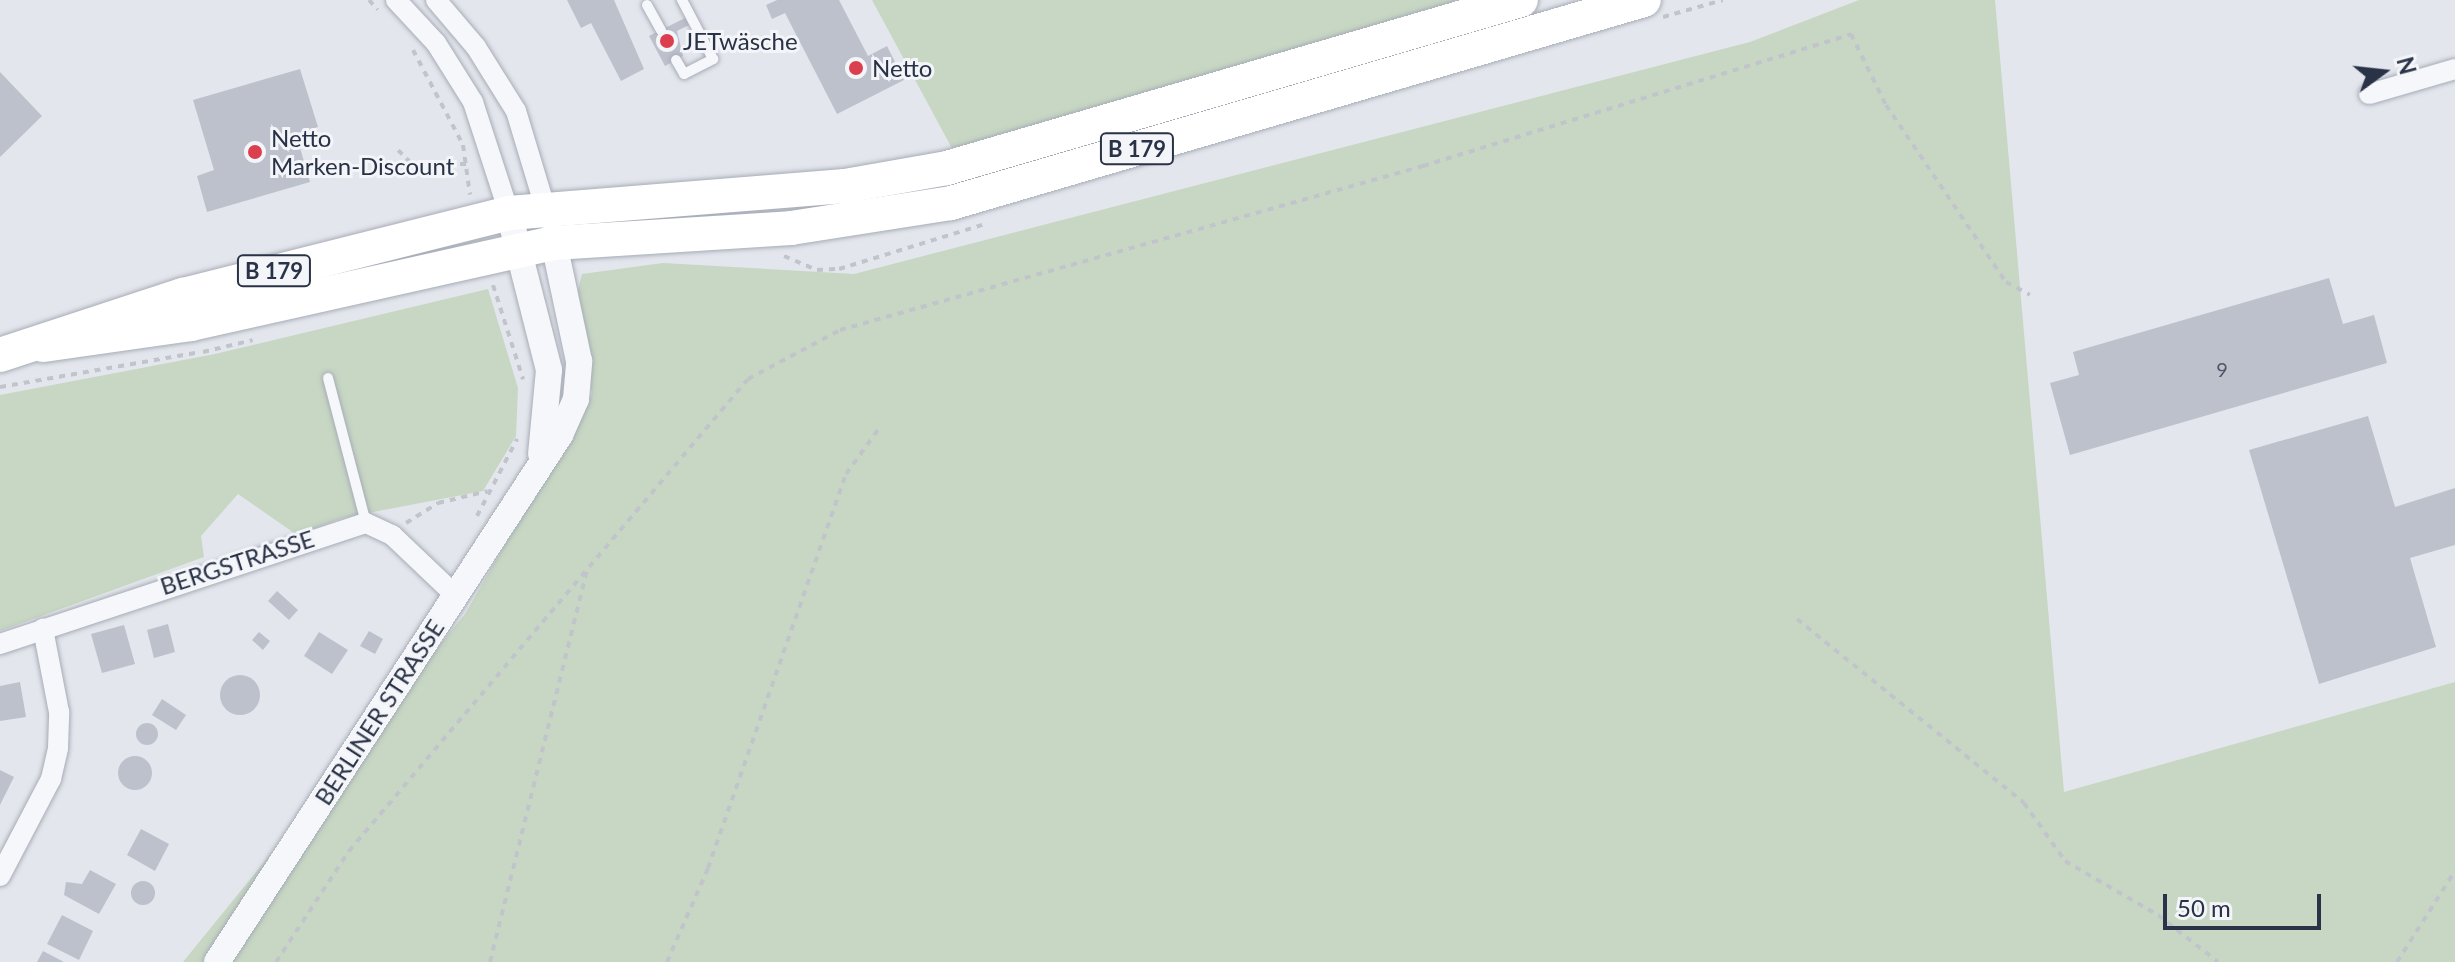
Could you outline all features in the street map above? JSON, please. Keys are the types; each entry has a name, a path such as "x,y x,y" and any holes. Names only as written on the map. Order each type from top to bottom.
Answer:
{"main road":[{"name":"B 179","path":"43,345 183,295 509,213 546,206 909,177 1521,0"},
{"name":"B 179","path":"0,355 43,345 191,324 484,256 554,243 816,226 951,203 1644,0"}],"street":[{"path":"396,0 418,22 473,102 509,213"},
{"path":"440,1 516,111 546,206 554,243"},
{"path":"2369,94 2455,69"},
{"name":"BERLINER STRASSE","path":"509,213 549,370 540,461"},
{"name":"BERLINER STRASSE","path":"217,962 540,461 560,435 579,380 554,243"},
{"path":"366,523 392,535 454,594"},
{"name":"BERGSTRASSE","path":"0,644 366,523"},
{"path":"0,876 51,779 58,748 59,712 43,629"}],"lane":[{"path":"676,60 684,74 713,59 682,0"},
{"path":"418,22 440,1"},
{"path":"647,5 661,30"},
{"path":"328,378 366,523"}],"path":[{"path":"369,0 389,20"},
{"path":"276,962 349,851 748,379 811,341 1851,34 1886,105 2006,282 2030,295"},
{"path":"407,43 445,104 468,164 476,220"},
{"path":"398,150 412,164 468,164"},
{"path":"484,256 524,387"},
{"path":"0,387 42,379"},
{"path":"473,525 521,427"},
{"path":"667,962 713,853 846,474 880,427"},
{"path":"392,535 438,503 488,491"},
{"path":"490,962 588,568"},
{"path":"1797,619 2024,803 2065,861 2158,915 2218,962"},
{"path":"2397,962 2455,871"}],"green space":[{"path":"872,0 1477,0 955,154"},
{"path":"1859,0 1995,0 2064,792 2455,682 2455,962 183,962 465,614 592,394 576,298 582,274 663,263 854,274 1750,42"},
{"path":"488,289 518,388 516,436 483,491 342,518 297,535 238,494 201,536 204,557 0,631 0,395 215,354"}],"building":[{"path":"567,0 614,0 644,69 621,81 591,23 581,28"},
{"name":"Netto","path":"777,0 839,0 868,56 887,46 904,80 837,114 785,13 772,19 766,5"},
{"name":"JETwäsche","path":"685,18 689,25 677,31 683,56 665,66 649,36"},
{"name":"Netto Marken-Discount","path":"300,69 318,127 296,134 310,182 207,212 197,176 214,170 193,100"},
{"path":"0,72 42,116 0,157"},
{"path":"2329,278 2343,324 2374,315 2387,363 2070,455 2050,383 2079,375 2073,352"},
{"path":"2368,416 2395,507 2455,488 2455,545 2410,558 2436,647 2319,684 2249,450"},
{"path":"277,591 298,610 289,620 268,601"},
{"path":"168,624 175,652 154,658 147,630"},
{"path":"124,625 135,664 102,673 91,634"},
{"path":"369,631 383,639 375,654 360,646"},
{"path":"259,632 270,641 263,650 252,640"},
{"path":"319,632 348,650 332,674 304,656"},
{"path":"240,675 254,681 260,695 254,709 240,715 226,709 220,695 226,681"},
{"path":"20,682 26,717 0,721 0,686"},
{"path":"162,699 186,715 176,730 152,715"},
{"path":"147,723 155,726 158,734 155,742 147,745 139,742 136,734 139,726"},
{"path":"135,756 147,761 152,773 147,785 135,790 123,785 118,773 123,761"},
{"path":"0,770 14,777 0,805"},
{"path":"141,829 169,844 155,871 127,855"},
{"path":"90,870 116,884 99,914 64,895 66,882 82,884"},
{"path":"143,881 154,888 155,893 148,904 143,905 132,898 131,893 138,882"},
{"path":"62,915 93,931 79,960 47,944"},
{"path":"43,951 64,962 37,962"}],"place":[{"name":"JETwäsche","path":"667,41"},
{"name":"Netto","path":"856,68"},
{"name":"Netto Marken-Discount","path":"255,152"}]}
